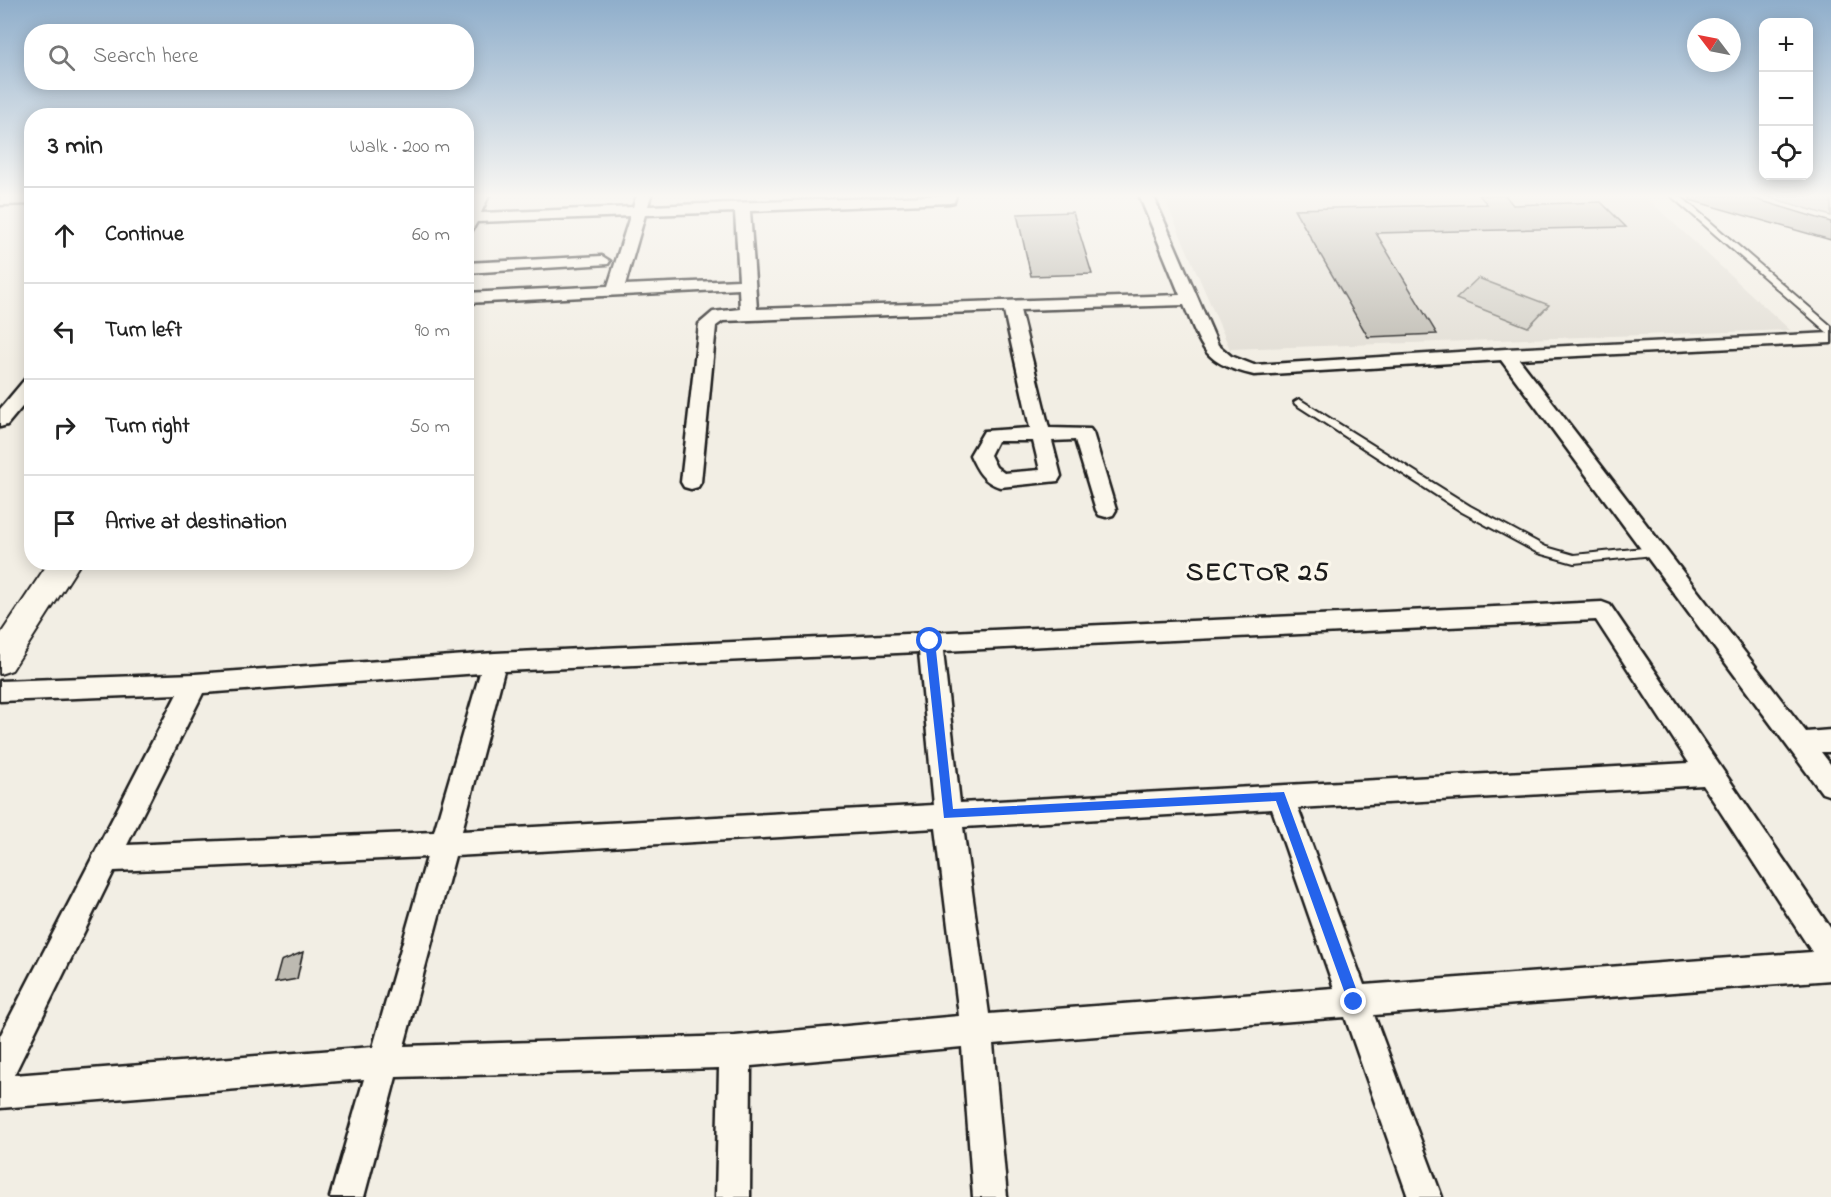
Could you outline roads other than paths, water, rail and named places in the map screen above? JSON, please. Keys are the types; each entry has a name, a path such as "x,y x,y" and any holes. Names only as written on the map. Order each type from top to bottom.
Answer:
{"main road":[{"path":"0,622 36,570"},
{"path":"0,660 61,570"}],"street":[{"path":"615,291 628,251"},
{"path":"741,251 748,284 748,314"},
{"path":"1168,251 1210,347 1218,357 1232,364 1254,370 1506,354 1831,338"},
{"path":"474,268 602,261"},
{"path":"474,298 748,284"},
{"path":"691,482 708,324 719,316 1188,300"},
{"path":"1011,306 1041,435 1083,433 1106,510"},
{"path":"1506,354 1831,785"},
{"path":"0,421 24,392"},
{"path":"0,691 195,684 495,662 1602,611 1831,955"},
{"path":"930,641 948,814 976,1030 990,1197"},
{"path":"347,1197 495,662"},
{"path":"0,1069 195,684"},
{"path":"1799,743 1831,741"},
{"path":"107,858 445,844 1710,773"},
{"path":"1280,796 1425,1197"},
{"path":"0,1092 384,1062 735,1052 976,1030 1831,965"},
{"path":"733,1197 735,1052"}],"lane":[{"path":"1738,251 1831,331"},
{"path":"1299,402 1466,509 1542,550 1574,559 1654,551"}],"district":[{"name":"SECTOR 25","path":"1258,573"}]}
